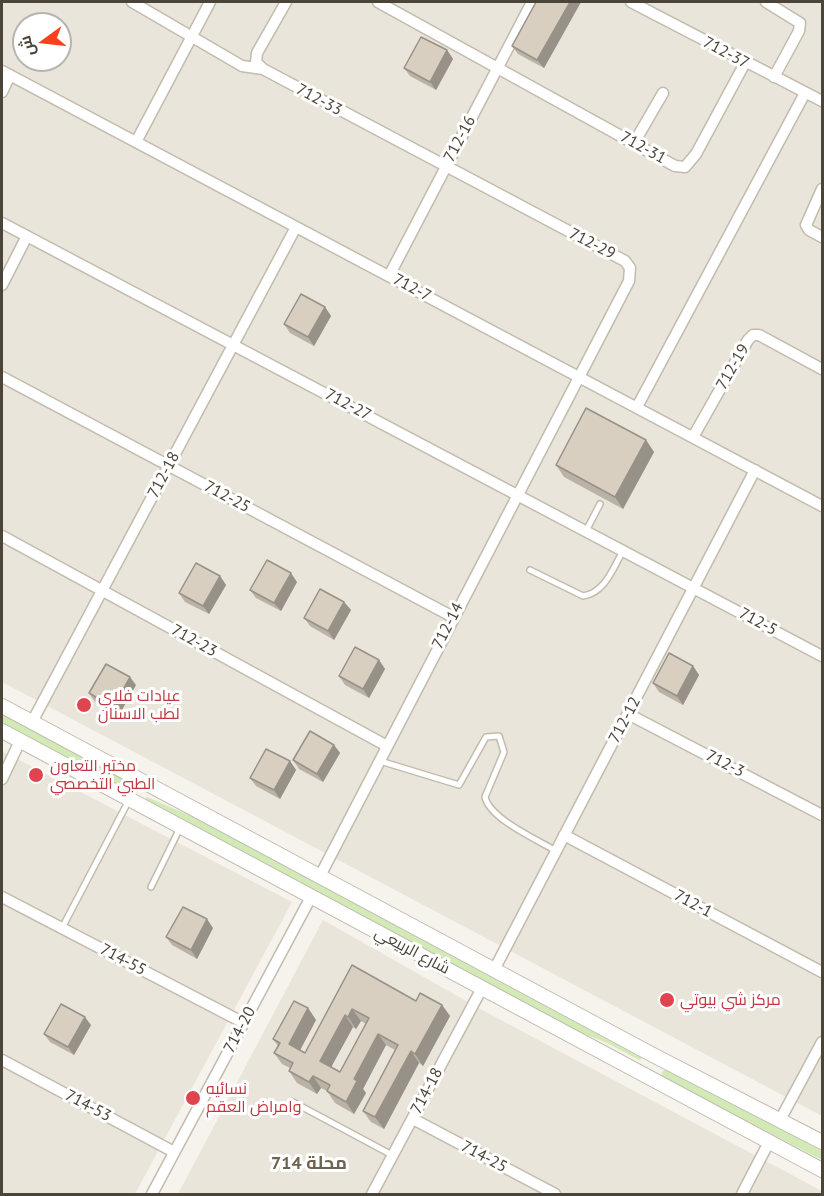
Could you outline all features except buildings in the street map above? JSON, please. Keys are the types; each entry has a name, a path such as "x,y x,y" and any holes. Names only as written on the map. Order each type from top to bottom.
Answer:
{"street":[{"name":"712-33","path":"132,2 242,66 263,69 445,168"},
{"path":"136,142 210,2"},
{"path":"263,69 256,62 257,53 286,2"},
{"path":"378,2 498,67"},
{"name":"712-16","path":"389,276 532,2"},
{"name":"712-37","path":"631,2 822,101"},
{"path":"766,2 800,23 799,31 774,77"},
{"name":"712-31","path":"498,67 675,166 685,167 696,154 745,63"},
{"path":"2,92 6,73"},
{"name":"712-7","path":"6,73 822,506"},
{"path":"634,143 663,93"},
{"path":"637,407 805,93"},
{"name":"712-29","path":"445,168 625,261 630,268 628,281 577,376"},
{"path":"822,189 806,225 809,230 822,237"},
{"name":"712-27","path":"2,223 694,588"},
{"name":"712-18","path":"32,722 296,227"},
{"path":"2,285 27,236"},
{"name":"712-19","path":"693,437 753,335 759,335 822,369"},
{"name":"712-25","path":"2,376 453,617"},
{"name":"712-14","path":"320,876 577,376"},
{"name":"712-12","path":"494,970 755,470"},
{"name":"712-23","path":"2,536 387,746"},
{"name":"712-5","path":"694,588 822,656"},
{"name":"شارع الربيعي","path":"2,706 653,1055 822,1143"},
{"name":"712-3","path":"628,714 822,815"},
{"name":"شارع الربيعي","path":"2,731 822,1170"},
{"path":"2,779 20,741"},
{"path":"129,800 140,780"},
{"name":"712-1","path":"564,835 822,972"},
{"name":"714-55","path":"2,897 244,1023"},
{"name":"714-20","path":"152,1194 311,897"},
{"name":"714-18","path":"372,1194 482,988"},
{"path":"780,1120 822,1042"},
{"path":"642,1074 653,1055"},
{"name":"714-53","path":"2,1060 174,1152"},
{"name":"714-25","path":"412,1119 555,1194"},
{"path":"742,1194 769,1142"}],"lane":[{"path":"586,531 600,504"},
{"path":"530,570 583,596 592,595 600,589 623,551"},
{"path":"380,761 459,785 480,743 486,737 500,736 504,752 485,797 487,804 496,815 556,851"},
{"path":"62,928 129,800"},
{"path":"151,887 181,827"},
{"path":"293,1102 393,1155"}],"shaded area":[{"path":"2,2 822,2 822,1116 2,682"},
{"path":"2,751 292,902 135,1194 2,1194"},
{"path":"323,920 484,1011 822,1191 822,1194 178,1194"}],"green space":[{"path":"2,714 124,779 126,786 120,788 2,724"},
{"path":"147,797 193,817 642,1058 639,1060 605,1042 558,1024 144,801"},
{"path":"667,1068 822,1151 822,1160 662,1077 662,1072"}],"place":[{"name":"عيادات فلاي لطب الاسنان","path":"84,705"},
{"name":"مختبر التعاون الطبي التخصصي","path":"36,775"},
{"name":"مركز شي بيوتي","path":"667,1000"},
{"name":"نسائيه وامراض العقم","path":"193,1098"}],"district":[{"name":"محلة 714","path":"309,1164"}]}
